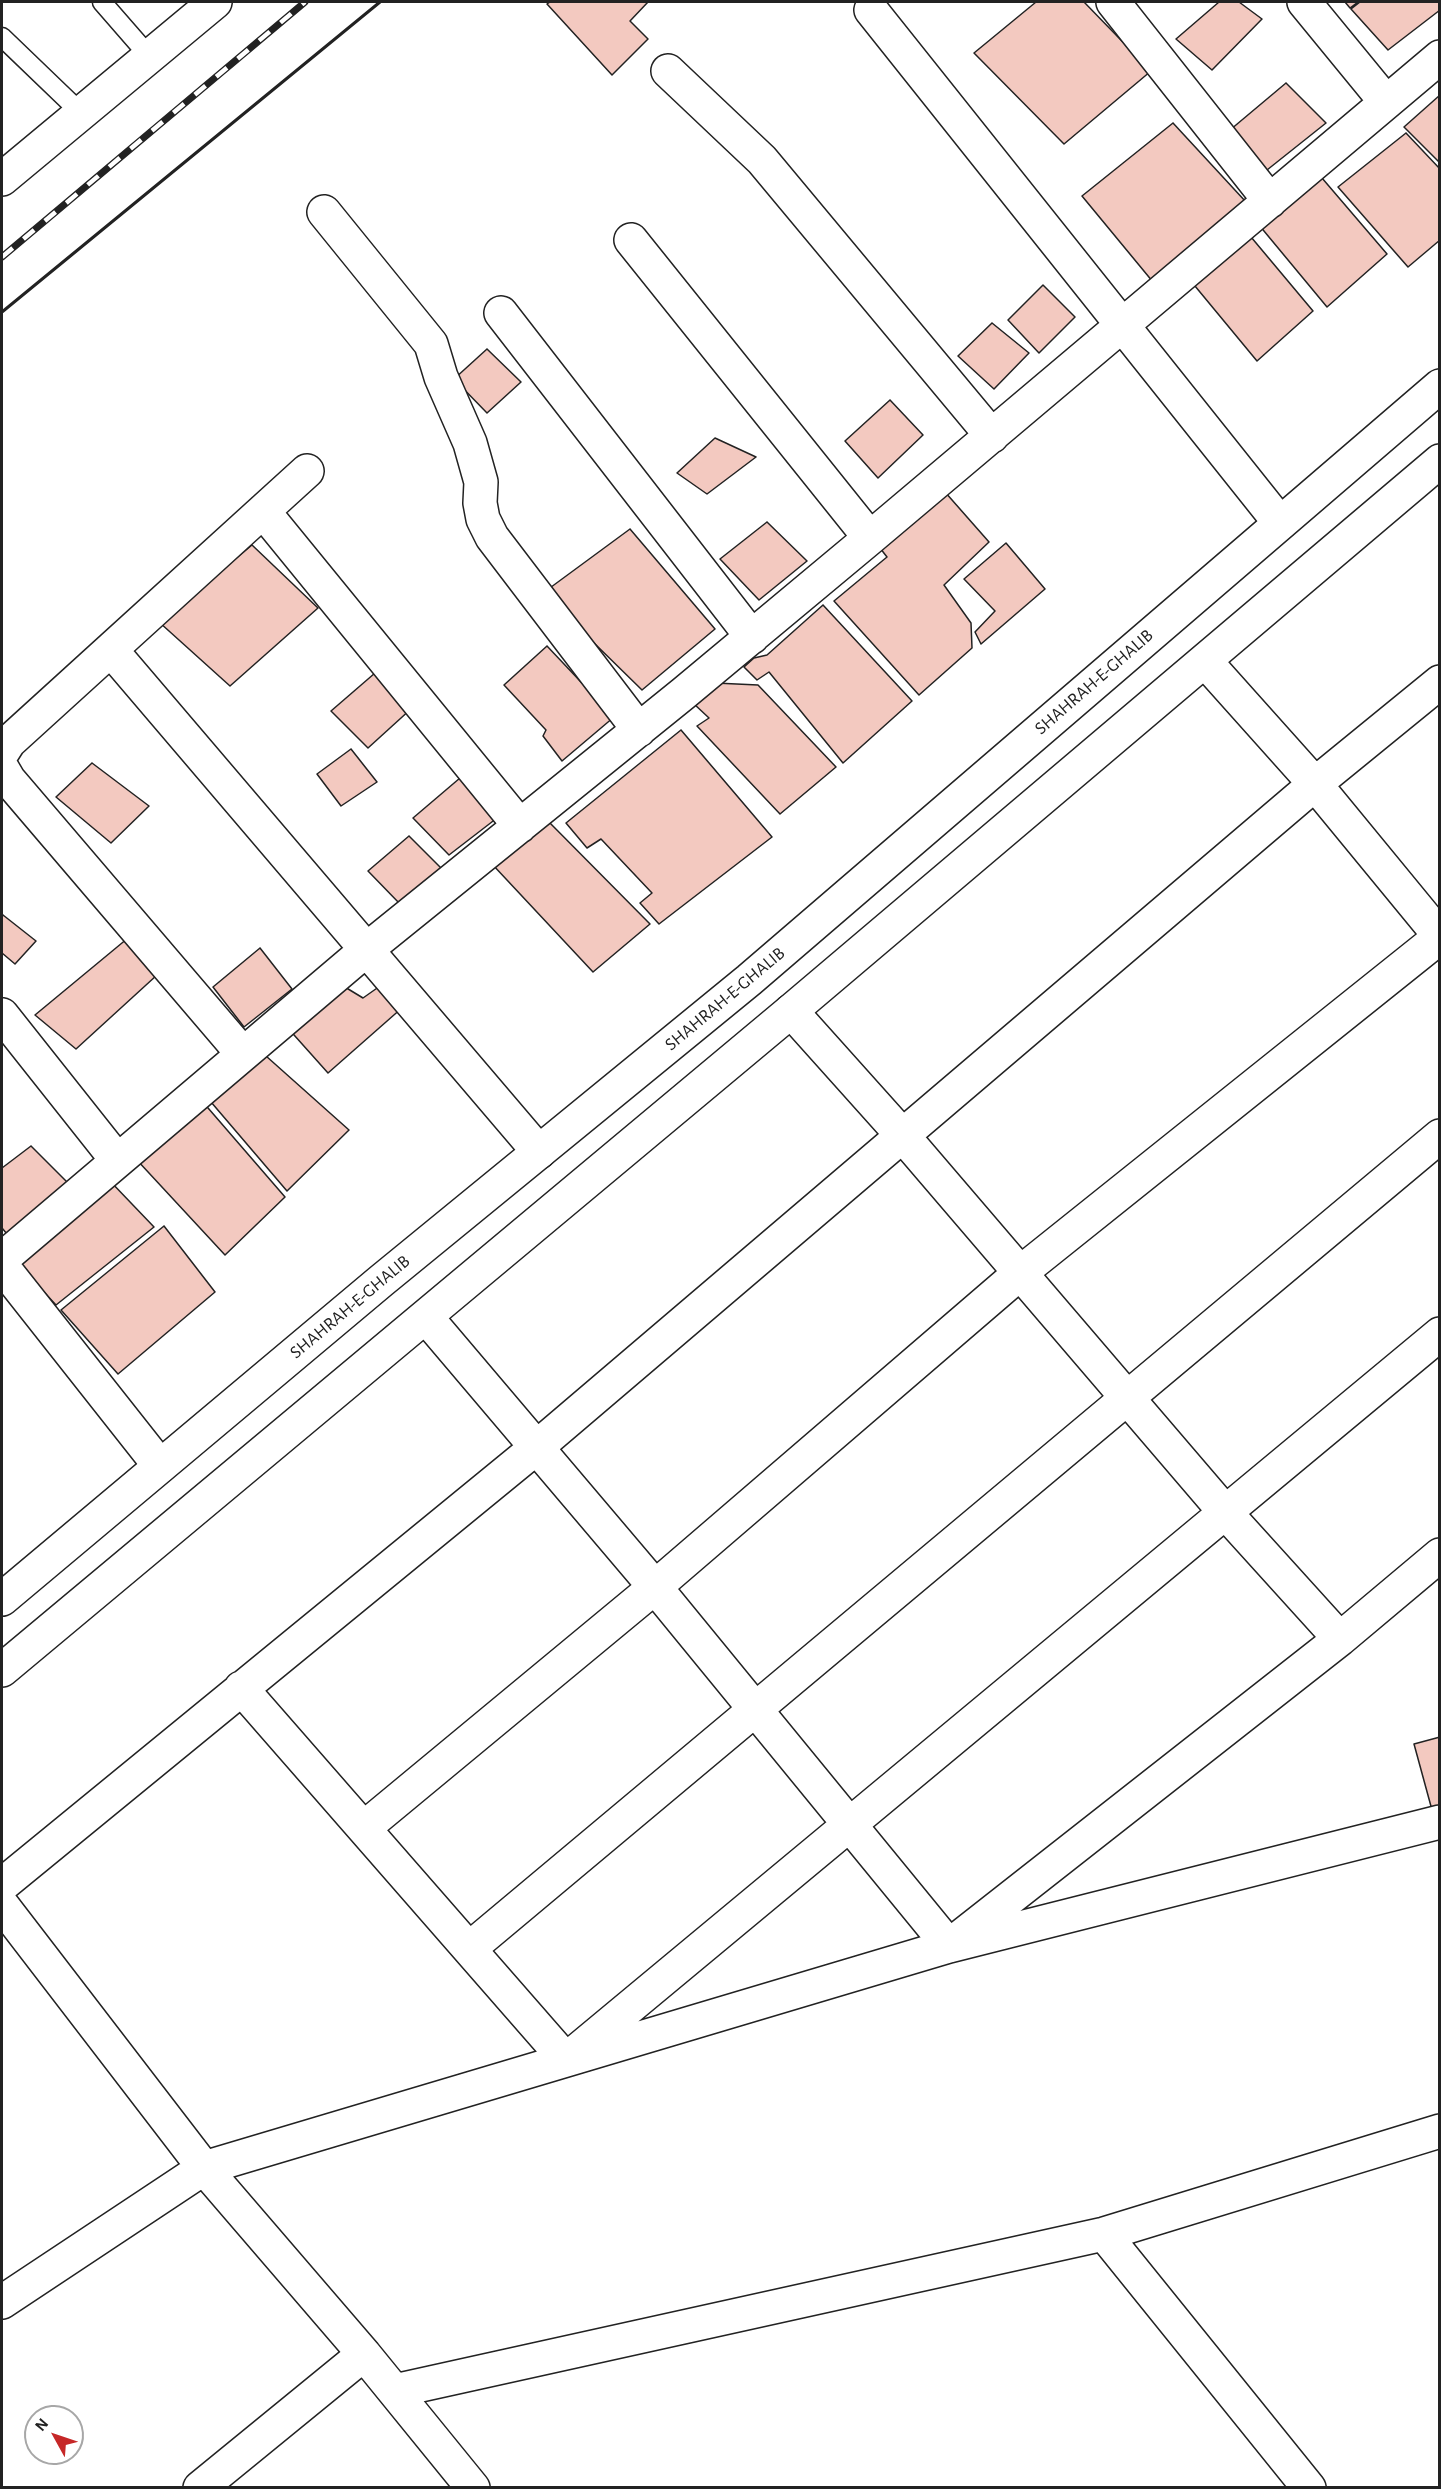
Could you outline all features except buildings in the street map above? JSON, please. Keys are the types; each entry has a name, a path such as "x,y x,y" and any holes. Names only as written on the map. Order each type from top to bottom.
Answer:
{"street":[{"path":"2,179 215,2"},
{"path":"1113,2 1270,201"},
{"path":"1305,2 1386,102"},
{"path":"871,10 1280,523"},
{"path":"2,1259 366,950 752,637 1440,57"},
{"path":"668,71 762,160 992,436"},
{"path":"324,212 431,344 441,377 470,443 481,482 480,502 483,519 492,537 639,730"},
{"path":"632,240 870,538"},
{"path":"501,313 752,637"},
{"name":"SHAHRAH-E-GHALIB","path":"2,1599 539,1152 749,981 1440,386"},
{"path":"2,1670 791,1011 1440,461"},
{"path":"2,753 9,742 307,471"},
{"path":"263,511 520,826"},
{"path":"111,650 539,1152"},
{"path":"364,1828 655,1587 1020,1273 1440,937 1315,784 1205,661"},
{"path":"2,1885 537,1447 1315,784 1440,682"},
{"path":"2,768 9,780 243,1054"},
{"path":"791,1011 903,1137 1225,1512 1340,1639"},
{"path":"2,1015 117,1160"},
{"path":"469,1949 1440,1136"},
{"path":"2,1266 160,1466"},
{"path":"426,1317 655,1587 949,1946"},
{"path":"567,2060 1440,1334"},
{"path":"949,1946 1340,1639 1440,1555"},
{"path":"241,1689 567,2060"},
{"path":"2,2302 204,2168 949,1946 1440,1822"},
{"path":"2,1905 204,2168 364,2354 473,2487"},
{"path":"394,2391 1104,2234 1440,2131"},
{"path":"1104,2234 1309,2487"},
{"path":"200,2487 364,2354"}],"lane":[{"path":"102,2 149,56"},
{"path":"2,37 81,113"}],"railway":[{"path":"2,257 305,2"}],"wall":[{"path":"2,312 380,2"}]}
